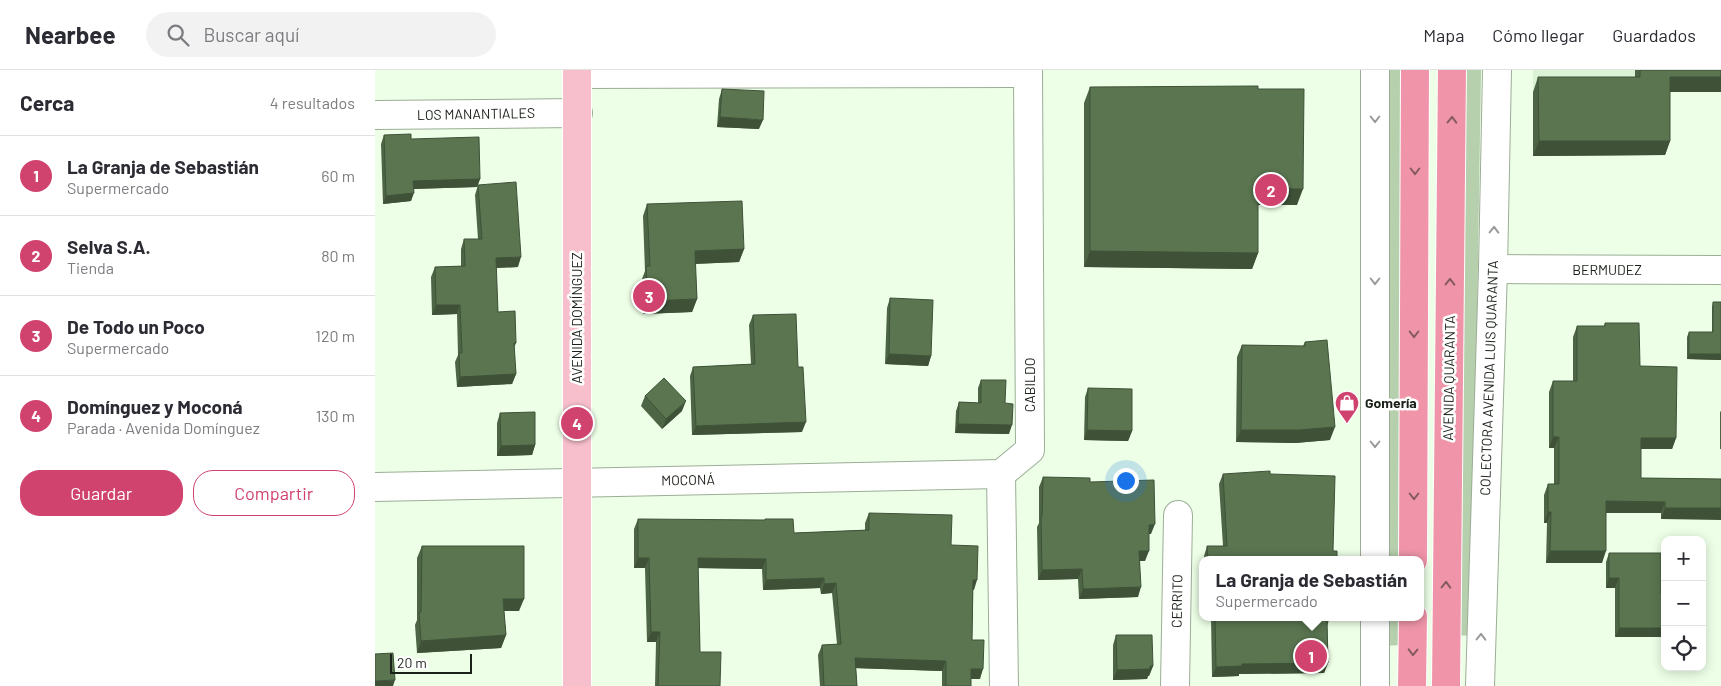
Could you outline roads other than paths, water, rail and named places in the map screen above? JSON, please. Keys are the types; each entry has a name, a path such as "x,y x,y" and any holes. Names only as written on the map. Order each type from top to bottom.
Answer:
{"highway":[{"path":"1413,556 1415,70"},
{"name":"AVENIDA QUARANTA","path":"1446,686 1452,70"},
{"path":"1412,686 1413,621"}],"main road":[{"name":"AVENIDA DOMÍNGUEZ","path":"577,72 577,686"}],"street":[{"path":"1375,70 1375,556"},
{"name":"COLECTORA AVENIDA LUIS QUARANTA","path":"1480,686 1497,70"},
{"path":"577,72 1028,72"},
{"name":"CABILDO","path":"1001,474 1030,450 1028,72"},
{"name":"LOS MANANTIALES","path":"375,116 577,113"},
{"name":"BERMUDEZ","path":"1493,269 1721,270"},
{"path":"1001,474 1004,686"},
{"name":"MOCONÁ","path":"375,487 1001,474"},
{"name":"CERRITO","path":"1175,686 1178,515"},
{"path":"1375,621 1375,686"}],"place":[{"name":"Selva S.A.","path":"1271,190"},
{"name":"De Todo un Poco","path":"649,296"},
{"name":"Domínguez y Moconá","path":"577,423"},
{"name":"Gomería","path":"1347,424"},
{"name":"La Granja de Sebastián","path":"1311,656"}]}
